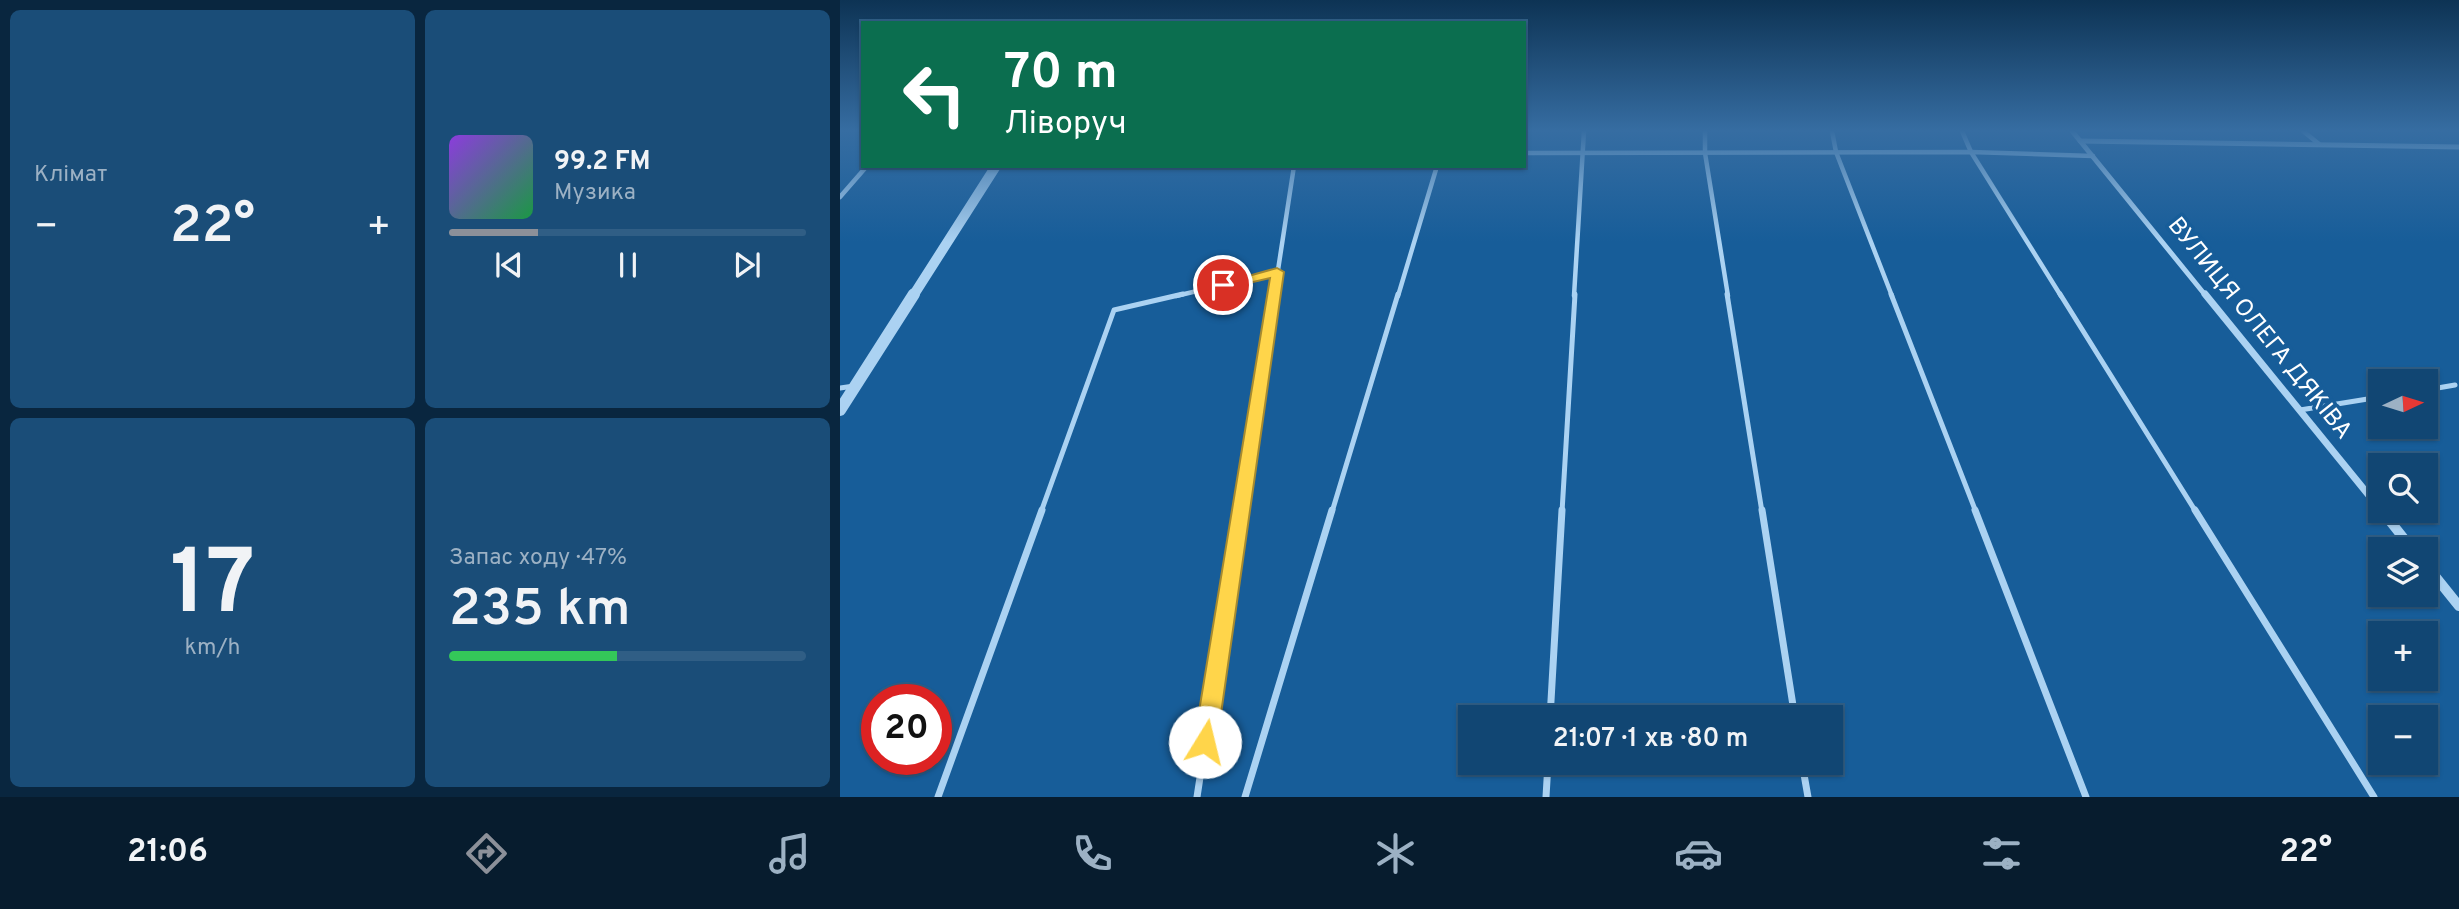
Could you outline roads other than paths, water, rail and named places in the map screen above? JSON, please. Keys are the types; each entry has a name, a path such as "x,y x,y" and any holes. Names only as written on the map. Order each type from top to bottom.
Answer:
{"street":[{"path":"840,410 995,168"},
{"name":"ВУЛИЦЯ ОЛЕГА ДЯКІВА","path":"2103,168 2368,494"},
{"name":"ВУЛИЦЯ ОЛЕГА ДЯКІВА","path":"2391,523 2403,537"},
{"path":"2438,580 2459,606"}],"lane":[{"path":"840,197 865,168"},
{"path":"1197,797 1294,168"},
{"path":"1245,797 1436,168"},
{"path":"1551,705 1582,168"},
{"path":"1707,168 1793,705"},
{"path":"1842,168 2085,797"},
{"path":"1981,168 2374,797"},
{"path":"938,797 1114,310 1277,272"},
{"path":"2438,388 2455,385"},
{"path":"840,388 856,386"},
{"path":"2300,410 2368,399"},
{"path":"1546,797 1547,775"},
{"path":"1804,775 1808,797"}]}
